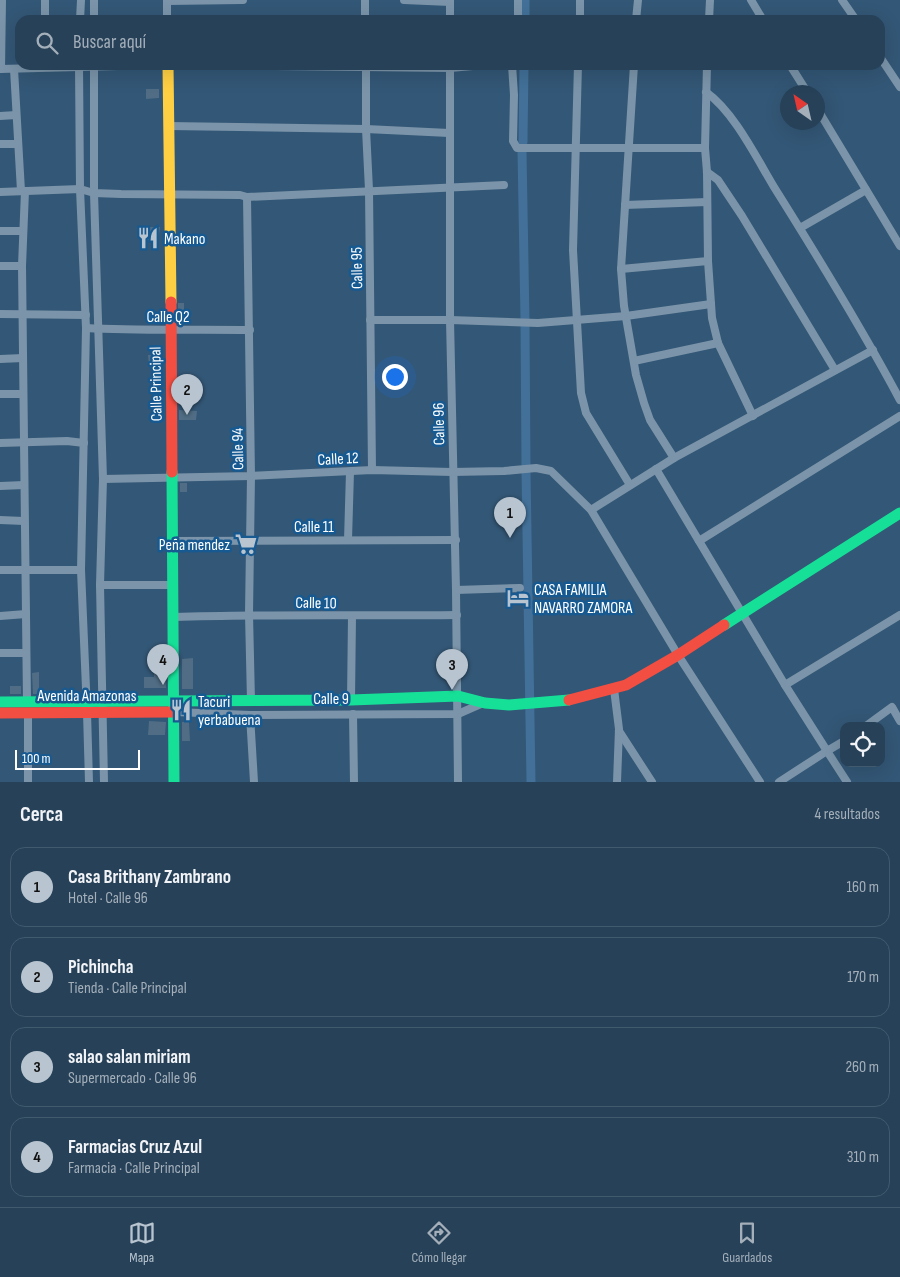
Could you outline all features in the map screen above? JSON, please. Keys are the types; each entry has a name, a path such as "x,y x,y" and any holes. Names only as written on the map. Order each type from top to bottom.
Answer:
{"street":[{"path":"2,0 0,69 14,69 18,144 23,191 23,443 28,782"},
{"path":"45,0 46,15"},
{"path":"80,15 81,0"},
{"path":"94,0 94,15"},
{"path":"167,15 167,1 243,0"},
{"path":"365,0 365,15"},
{"path":"404,0 450,1 450,15"},
{"path":"518,0 518,15"},
{"path":"580,0 580,15"},
{"path":"636,15 638,0"},
{"path":"709,15 710,0"},
{"path":"751,0 760,15"},
{"path":"842,0 852,15"},
{"path":"885,64 900,87"},
{"path":"79,70 80,189 86,316 81,570 89,782"},
{"path":"94,70 94,192 103,479 100,585 104,782"},
{"name":"Calle Principal","path":"168,70 174,586 174,782"},
{"name":"Calle 95","path":"366,70 372,470"},
{"name":"Calle 96","path":"450,70 450,320 452,472 456,540 458,782"},
{"path":"512,70 514,95 512,141 517,148 705,148"},
{"path":"578,70 573,250 581,393 586,414 630,485"},
{"path":"634,70 621,269 626,316 636,375 650,420 674,458"},
{"path":"707,70 705,148 708,261 712,318 718,343 753,416"},
{"path":"793,70 803,85"},
{"path":"706,92 718,100 742,134 873,350 900,400"},
{"path":"0,116 16,115"},
{"path":"825,122 900,246"},
{"path":"168,126 366,129 450,133"},
{"path":"0,144 18,144"},
{"path":"707,172 718,180 742,216 835,370"},
{"path":"0,192 80,189 94,192 169,195 240,194 248,197 504,185"},
{"path":"800,228 866,190"},
{"name":"Calle 94","path":"248,197 251,476 248,614 251,700"},
{"path":"625,205 707,202"},
{"path":"0,231 23,231"},
{"path":"621,269 708,261"},
{"path":"0,266 22,266"},
{"path":"370,320 538,322 626,316 711,304"},
{"path":"0,314 86,316"},
{"name":"Calle Q2","path":"86,328 112,330 250,330"},
{"path":"634,361 718,343"},
{"path":"591,510 674,458 873,350"},
{"path":"0,359 23,358"},
{"path":"0,394 24,394"},
{"path":"699,541 900,416"},
{"path":"0,443 67,441 84,443"},
{"name":"Calle 12","path":"103,479 251,476 372,470 452,472 536,468 551,471 591,510 678,655 760,782"},
{"path":"656,469 785,685 847,782"},
{"path":"348,540 350,472"},
{"path":"0,486 24,485"},
{"name":"Calle 9","path":"175,707 251,700 351,700 458,696 485,703 509,705 569,700 614,690 678,655 742,612 900,513"},
{"path":"0,520 24,521"},
{"name":"Calle 11","path":"173,541 456,540"},
{"path":"0,570 81,570"},
{"path":"100,585 174,586"},
{"path":"456,590 520,588"},
{"path":"0,616 26,614"},
{"name":"Calle 10","path":"174,616 248,614 352,616 457,615"},
{"path":"785,685 900,615"},
{"path":"351,700 352,616"},
{"path":"0,652 26,653"},
{"path":"614,690 619,731 617,782"},
{"name":"Avenida Amazonas","path":"0,702 28,707 175,707"},
{"path":"871,722 900,702"},
{"name":"Calle 9","path":"175,707 250,715 458,714 485,703"},
{"name":"Avenida Amazonas","path":"0,712 28,707"},
{"path":"892,707 900,721"},
{"path":"353,714 354,782"},
{"path":"250,715 254,782"},
{"path":"619,731 652,782"},
{"path":"779,782 840,743"}],"building":[{"path":"146,89 159,89 159,98 146,99"},
{"path":"147,227 160,227 158,241 147,240"},
{"path":"178,303 184,303 184,312 178,312"},
{"path":"148,355 161,355 162,365 149,365"},
{"path":"179,410 197,411 196,420 179,420"},
{"path":"180,483 187,483 187,492 180,492"},
{"path":"193,658 193,689 182,689 182,659"},
{"path":"154,665 165,665 166,688 144,688 144,677 154,677"},
{"path":"39,672 39,694 33,694 32,673"},
{"path":"10,686 21,686 21,694 10,694"},
{"path":"149,721 166,722 165,735 148,735"},
{"path":"182,722 189,722 190,741 182,741"}],"waterway":[{"path":"525,0 525,15"},
{"path":"523,142 524,70"},
{"path":"522,151 525,320"},
{"path":"525,324 526,466"},
{"path":"526,471 531,782"}],"traffic: fast":[{"path":"172,472 174,782"},
{"path":"724,625 900,513"},
{"path":"0,702 351,700 458,696 485,703 509,705 569,700"}],"traffic: slow":[{"path":"168,70 171,302"}],"traffic: jam":[{"path":"171,302 172,472"},
{"path":"569,700 626,685 678,655 724,625"},
{"path":"0,713 175,712"}],"place":[{"name":"Makano","path":"148,238"},
{"name":"Pichincha","path":"187,415"},
{"name":"Casa Brithany Zambrano","path":"510,538"},
{"name":"Peña mendez","path":"246,544"},
{"name":"CASA FAMILIA NAVARRO ZAMORA","path":"518,598"},
{"name":"Farmacias Cruz Azul","path":"163,685"},
{"name":"salao salan miriam","path":"452,690"},
{"name":"Tacuri yerbabuena","path":"181,710"}]}
